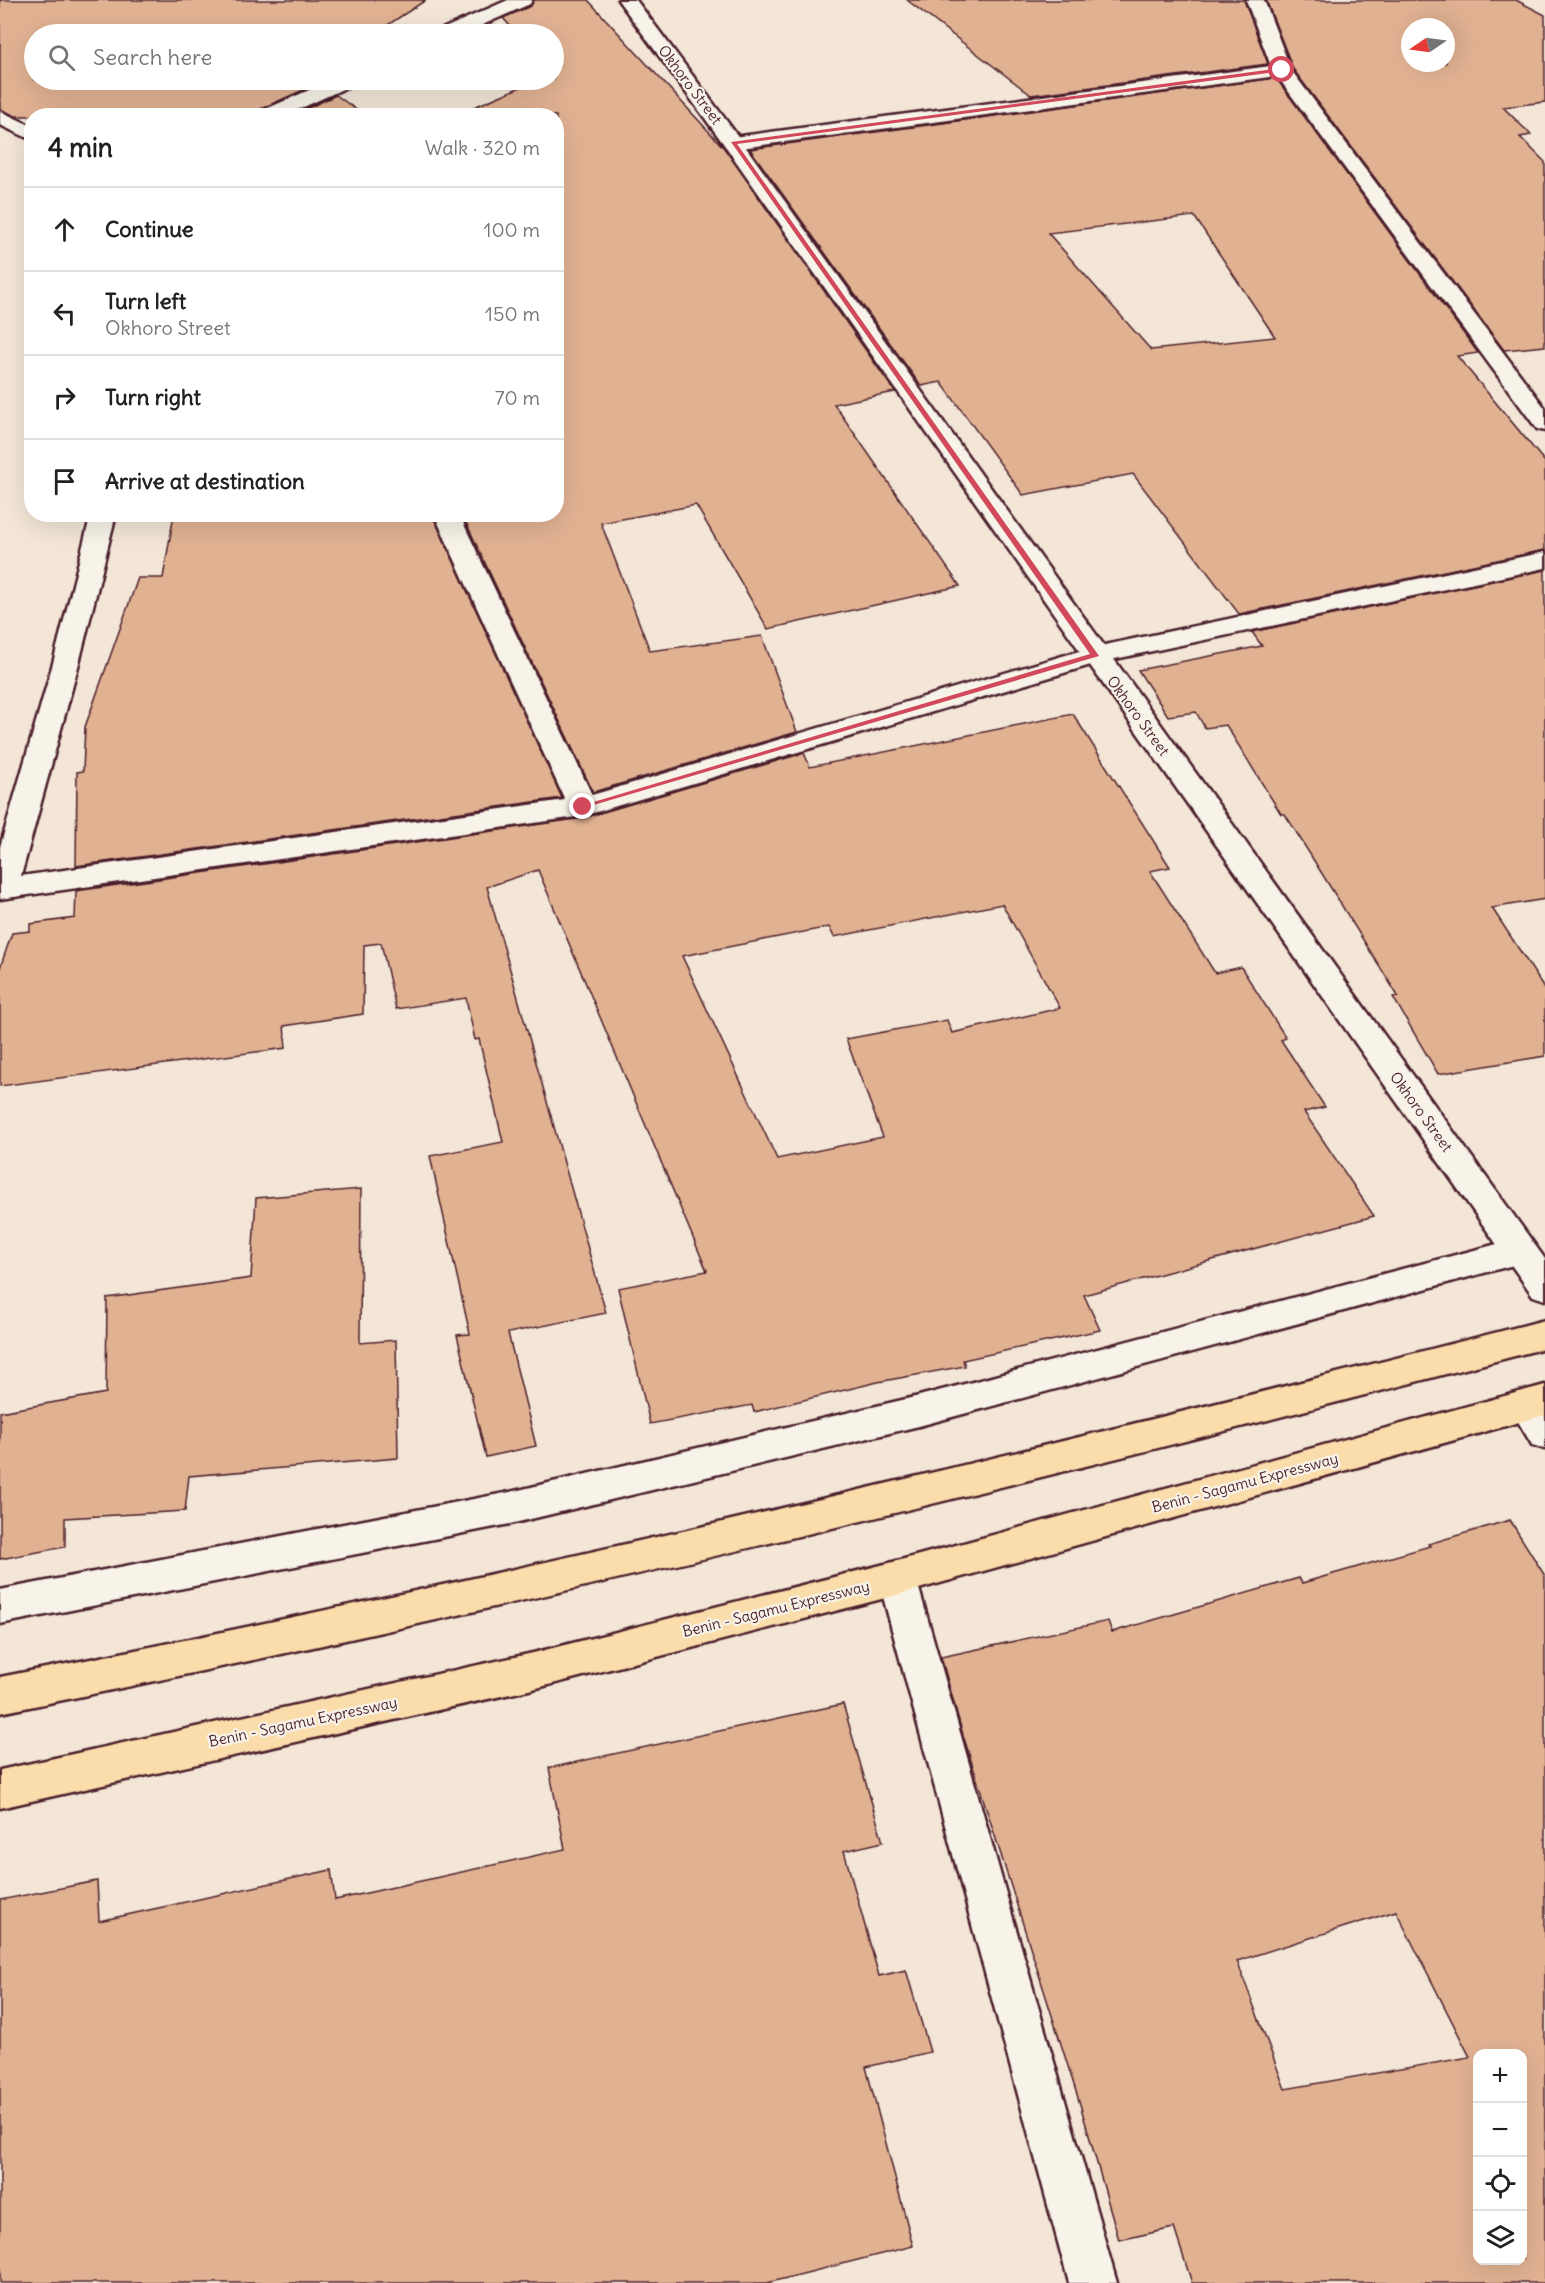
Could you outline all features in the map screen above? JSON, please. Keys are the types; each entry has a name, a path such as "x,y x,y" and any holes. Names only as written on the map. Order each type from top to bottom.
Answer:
{"highway":[{"path":"0,1695 192,1658 786,1525 1203,1423 1545,1334"},
{"name":"Benin - Sagamu Expressway","path":"0,1789 533,1671 1539,1413"}],"street":[{"path":"469,24 523,0"},
{"name":"Okhoro Street","path":"627,0 733,143 1095,656 1545,1286"},
{"path":"1255,0 1282,70 1545,424"},
{"path":"733,143 1282,70"},
{"path":"284,108 324,90"},
{"path":"0,117 24,130"},
{"path":"102,522 66,663 2,889 583,807 1095,656 1463,575 1545,560"},
{"path":"450,522 583,807"},
{"path":"0,1607 510,1508 919,1411 1520,1251"},
{"path":"897,1578 1093,2283"}],"building":[{"path":"0,0 426,0 389,24 24,24 24,90 303,90 263,108 24,108 24,116 15,116 0,109"},
{"path":"534,0 588,0 724,148 895,392 834,404 960,586 768,629 696,505 601,523 650,651 762,636 797,732 593,792 466,522 564,522 564,108 472,108 514,90 564,90 564,24 508,24 503,18 531,6"},
{"path":"907,0 1244,0 1268,64 1031,95"},
{"path":"1266,0 1516,0 1545,15 1545,102 1503,107 1531,135 1520,137 1545,162 1545,346 1504,350 1293,69"},
{"path":"1276,78 1478,353 1457,356 1545,462 1545,550 1239,614 1133,474 1023,495 941,382 921,386 750,149","holes":["1194,216 1275,337 1151,350 1048,233"]},
{"path":"336,95 354,108 308,108"},
{"path":"173,522 436,522 562,798 76,866 77,772 83,771 85,727 138,578 163,578"},
{"path":"1545,570 1545,899 1492,908 1545,989 1545,1056 1438,1074 1393,997 1398,996 1285,814 1281,814 1226,725 1205,728 1196,712 1168,716 1138,670 1262,646 1252,632"},
{"path":"1073,714 1170,867 1150,871 1215,973 1241,967 1286,1038 1281,1040 1325,1107 1304,1112 1374,1216 1084,1295 1100,1330 963,1360 965,1366 878,1382 754,1412 752,1405 650,1424 618,1288 707,1271 538,870 487,887 606,1313 508,1333 536,1446 486,1457 457,1335 470,1334 430,1156 503,1142 479,1039 475,1040 466,998 396,1009 381,943 364,945 363,1014 284,1026 286,1048 0,1086 0,968 12,933 30,931 30,924 75,918 76,891 583,818 804,753 810,767","holes":["1002,904 1060,1008 952,1033 947,1020 846,1039 883,1137 777,1159 682,956 829,927 834,937"]},
{"path":"361,1189 360,1343 396,1340 398,1458 189,1476 185,1511 65,1518 65,1547 0,1559 0,1412 106,1393 107,1298 251,1278 256,1198"},
{"path":"1510,1520 1545,1576 1545,2283 1192,2283 1174,2228 1119,2240 1080,2104 963,1735 941,1657 1108,1621 1112,1632 1299,1578 1302,1583 1430,1546 1428,1544","holes":["1396,1911 1470,2057 1285,2089 1237,1961"]},
{"path":"843,1704 883,1842 844,1851 879,1976 906,1970 930,2052 866,2067 913,2246 767,2283 0,2283 0,1900 97,1881 99,1921 331,1870 335,1900 565,1849 549,1768"}],"route":[{"path":"583,807 1095,656 733,143 1282,70"}]}
